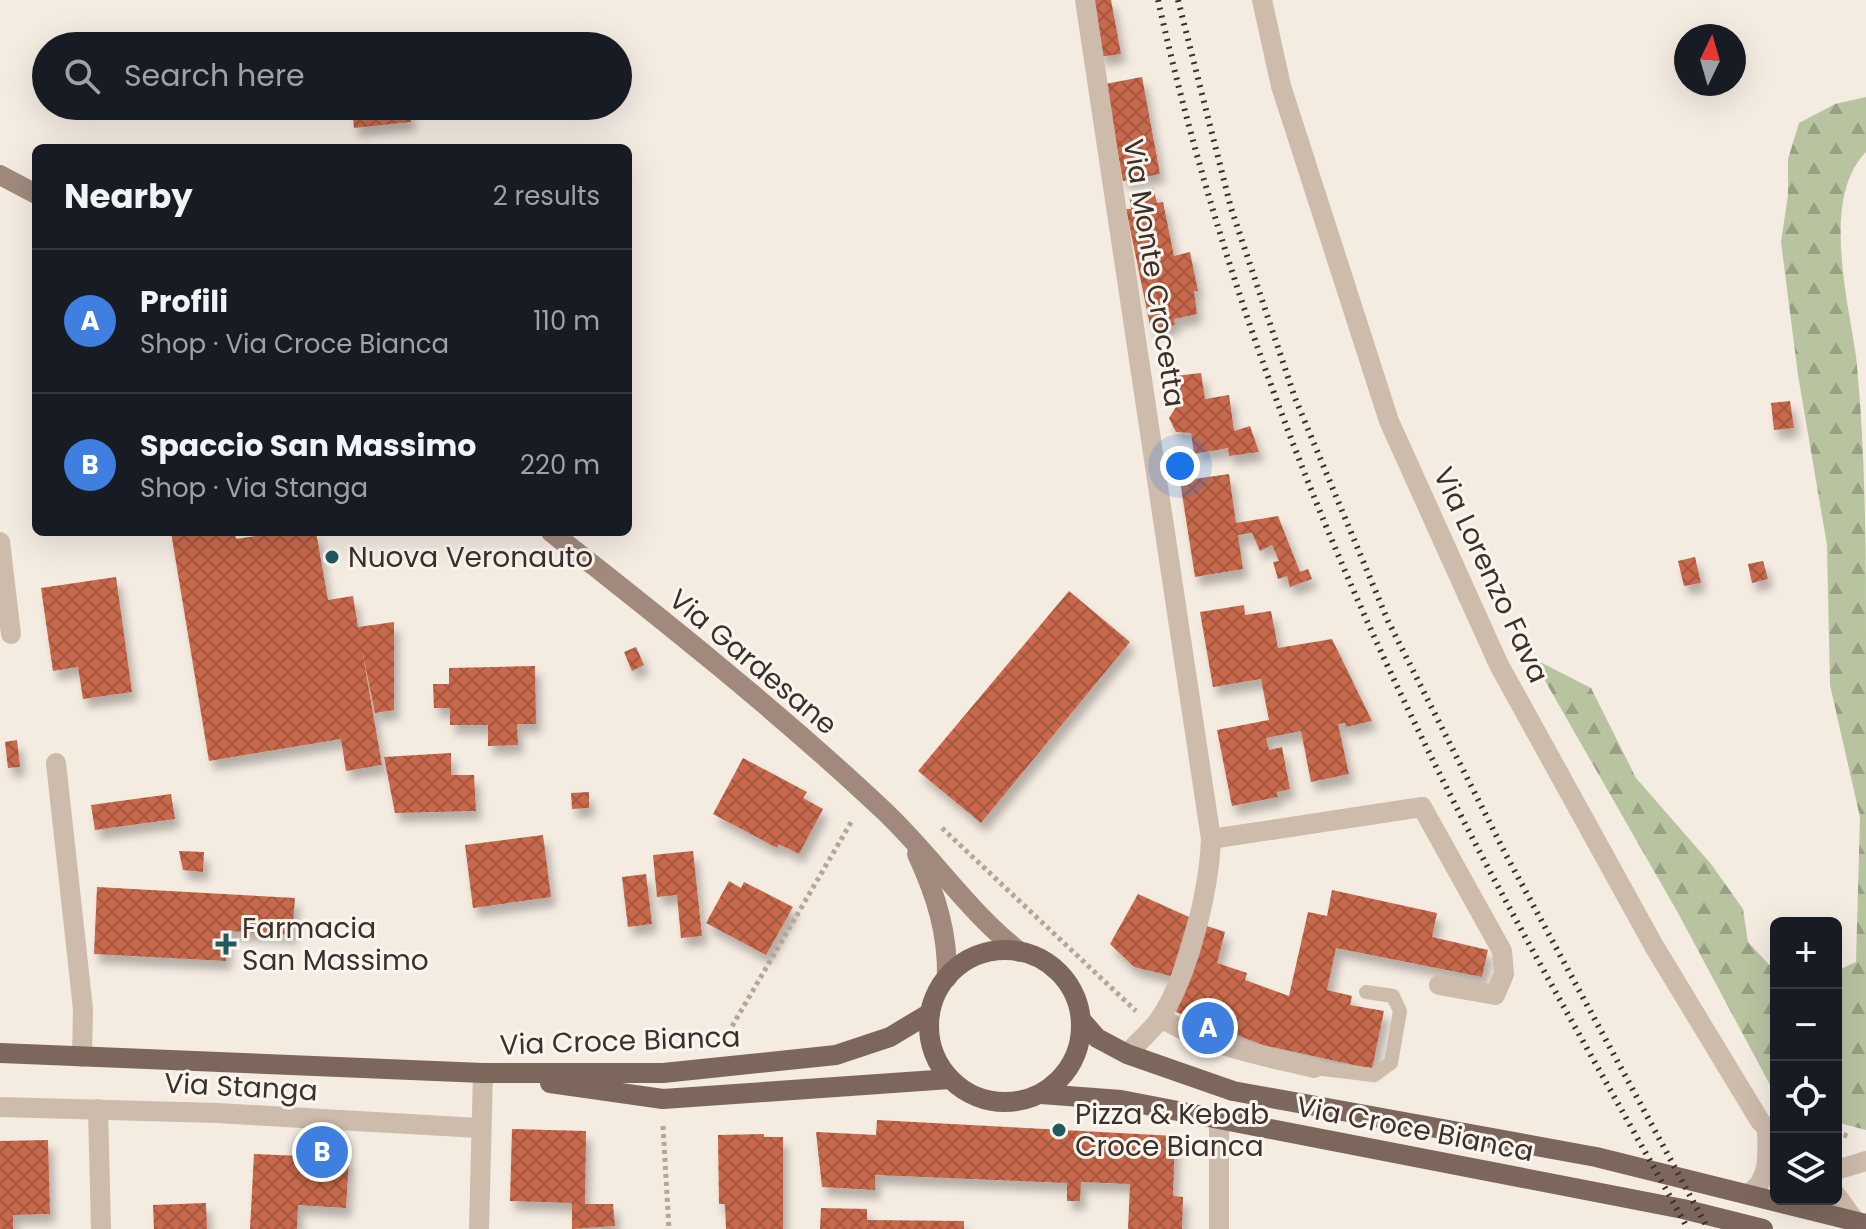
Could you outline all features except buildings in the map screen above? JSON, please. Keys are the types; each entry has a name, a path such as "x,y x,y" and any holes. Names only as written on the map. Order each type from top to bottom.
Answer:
{"main road":[{"path":"0,175 32,192"},
{"name":"Via Gardesane","path":"556,536 855,784 953,882 992,930 1020,952"},
{"name":"Via Gardesane","path":"912,843 932,888 948,942 947,978"},
{"path":"950,1079 932,1049 930,1013 947,978 961,964 980,955 1000,950 1020,952"},
{"name":"Via Croce Bianca","path":"1020,952 1039,958 1062,976 1078,1001 1082,1021 1097,1038 1127,1054 1233,1091 1660,1171 1860,1223"},
{"name":"Via Croce Bianca","path":"483,1073 663,1073 784,1062 836,1055 890,1037 930,1013"},
{"path":"1041,1094 1064,1076 1079,1050 1082,1021"},
{"name":"Via Stanga","path":"0,1053 483,1073"},
{"name":"Via Croce Bianca","path":"483,1073 663,1099 950,1079 977,1097 993,1102 1017,1101 1041,1094 1121,1100 1683,1209 1763,1229"}],"street":[{"name":"Via Monte Crocetta","path":"1085,0 1211,839 1209,879 1173,996 1152,1018 1127,1054"},
{"name":"Via Lorenzo Fava","path":"1262,0 1281,86 1389,421 1479,622 1499,665 1654,946 1771,1133"},
{"path":"0,542 11,634"},
{"path":"56,763 83,1009 82,1057"},
{"path":"1211,839 1422,807 1502,951 1504,974 1495,995 1439,985"},
{"name":"Via Croce Bianca","path":"1152,1018 1314,1068"},
{"path":"479,1229 479,1128 483,1073"},
{"name":"Via Stanga","path":"0,1107 479,1128"},
{"path":"98,1109 101,1229"},
{"path":"1219,1121 1219,1229"},
{"name":"Via Lorenzo Fava","path":"1749,1193 1758,1188 1764,1176 1770,1144"},
{"path":"1842,1168 1866,1161"},
{"path":"1842,1202 1860,1223"}],"lane":[{"path":"1314,1068 1374,1075 1391,1063 1400,1011 1393,996 1366,992"}],"path":[{"path":"720,1048 850,819 858,818"},
{"path":"935,821 1152,1018"},
{"path":"663,1131 669,1229"}],"green space":[{"path":"1866,97 1866,152 1852,171 1844,195 1841,250 1856,356 1865,507 1866,1130 1842,1124 1842,968 1856,962 1860,817 1830,685 1827,545 1798,375 1781,242 1788,195 1788,159 1799,123 1835,104"},
{"path":"1532,658 1591,688 1636,778 1711,864 1743,909 1748,942 1770,966 1770,1085 1678,913"}],"railway":[{"path":"1158,0 1207,190 1236,283 1302,467 1339,558 1421,736 1484,861 1688,1229"},
{"path":"1178,0 1231,208 1295,398 1388,621 1506,855 1708,1229"}],"place":[{"name":"Nuova Veronauto","path":"332,557"},
{"name":"Farmacia San Massimo","path":"226,944"},
{"name":"Profili","path":"1208,1028"},
{"name":"Pizza & Kebab Croce Bianca","path":"1059,1130"},
{"name":"Spaccio San Massimo","path":"322,1152"}]}
